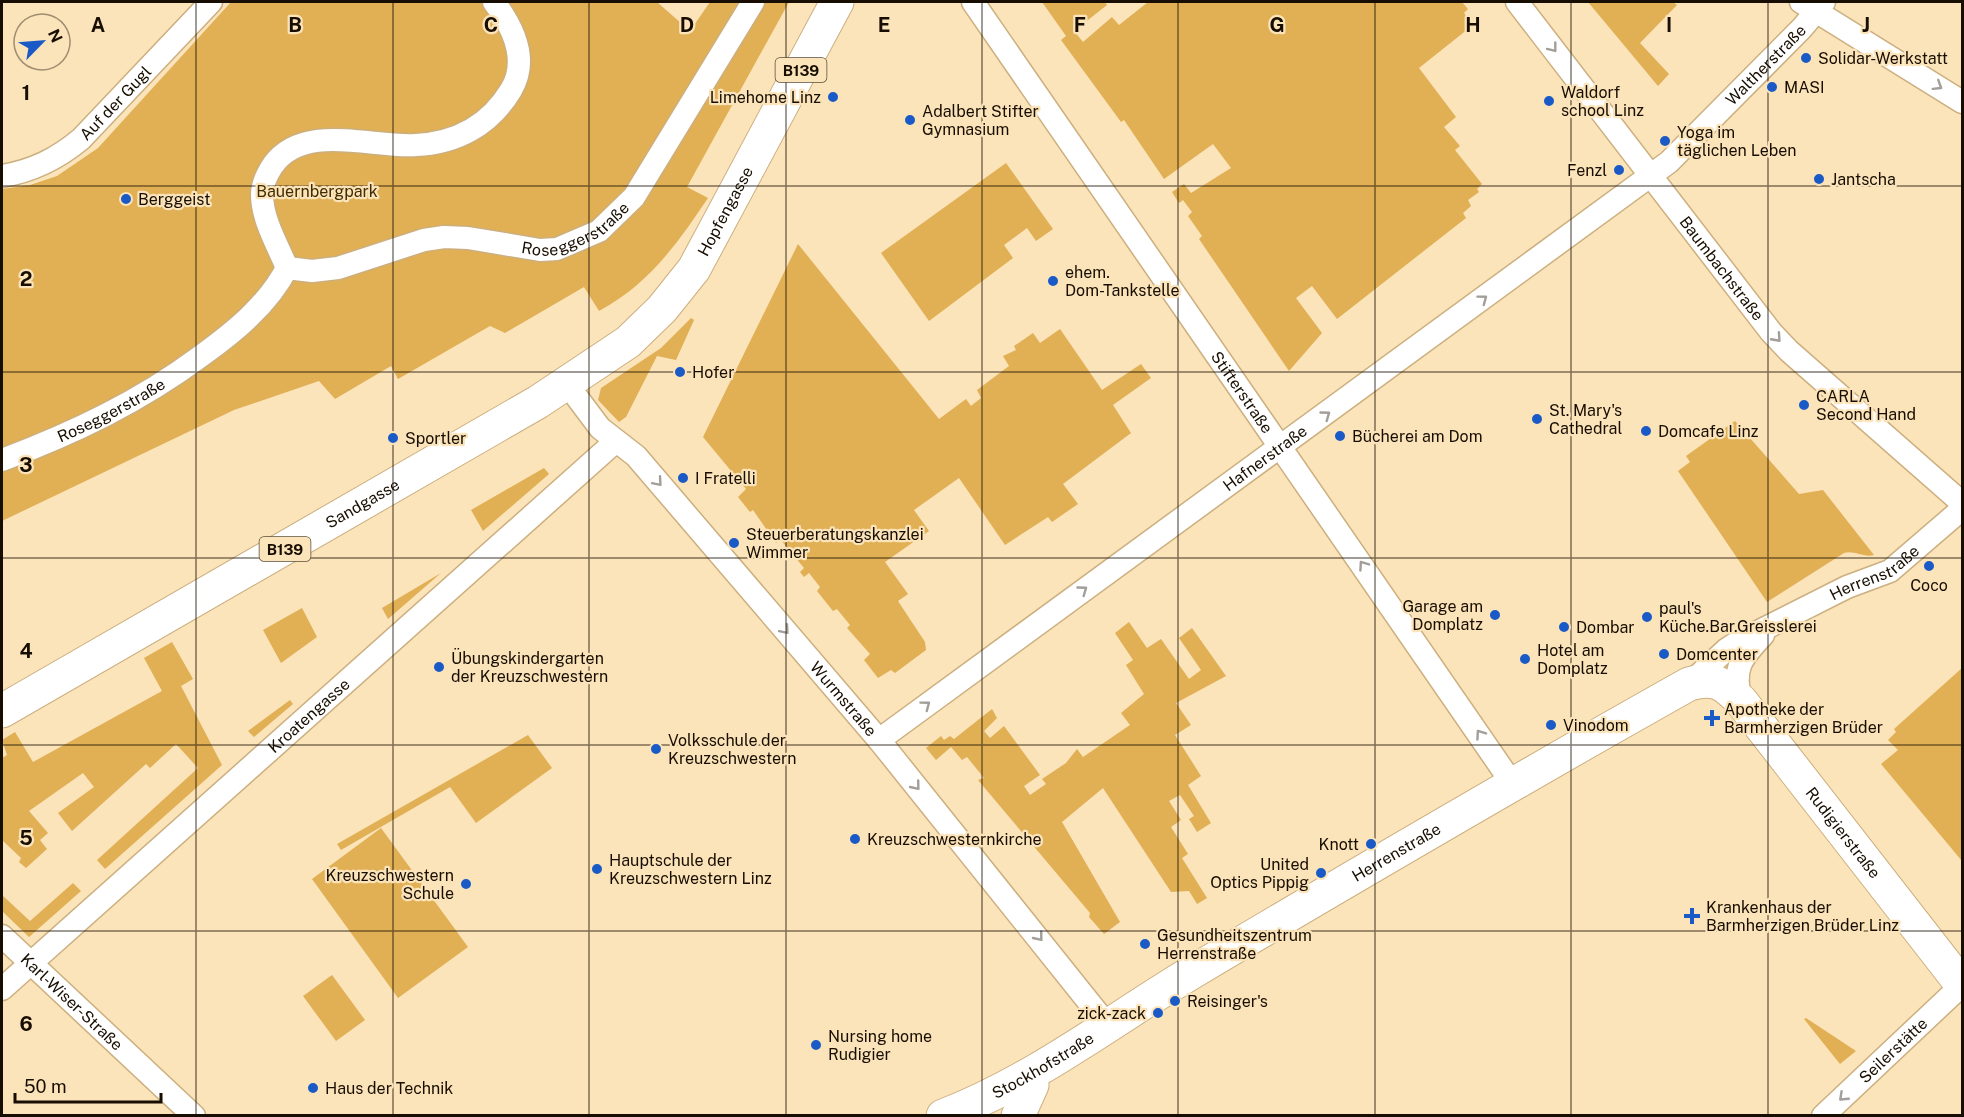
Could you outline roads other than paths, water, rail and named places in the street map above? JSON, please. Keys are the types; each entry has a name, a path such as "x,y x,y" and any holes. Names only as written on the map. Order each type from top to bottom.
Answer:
{"street":[{"name":"Auf der Gugl","path":"2,176 21,172 58,158 81,139 211,2"},
{"path":"287,268 264,209 261,193 265,177 275,162 292,149 311,142 418,145 464,134 484,123 501,107 513,86 518,62 516,38 494,2"},
{"name":"Roseggerstraße","path":"2,460 82,428 165,382 222,341 254,313 276,289 287,268 312,271 338,268 424,240 444,237 540,250 557,249 598,231 634,196 753,2"},
{"name":"Hopfengasse","path":"567,384 600,364 647,326 694,269 837,2"},
{"name":"Stifterstraße","path":"973,2 1512,783"},
{"name":"Baumbachstraße","path":"1517,2 1783,345 1962,503"},
{"path":"1813,5 1962,102"},
{"name":"Waltherstraße","path":"1651,175 1684,149 1813,5"},
{"name":"Hafnerstraße","path":"879,740 1003,647 1282,447 1651,175"},
{"name":"Wurmstraße","path":"567,384 590,418 636,456 879,740 1108,1026"},
{"name":"Sandgasse","path":"2,711 567,384"},
{"name":"Kroatengasse","path":"2,989 616,441"},
{"name":"Herrenstraße","path":"1717,689 1726,650 1847,587 1890,571 1962,508"},
{"name":"Herrenstraße","path":"1108,1026 1192,972 1512,783 1717,689 1736,683 1740,662 1775,624"},
{"name":"Rudigierstraße","path":"1717,689 1962,985"},
{"name":"Karl-Wiser-Straße","path":"2,936 194,1116"},
{"name":"Seilerstätte","path":"1823,1116 1962,985"},
{"name":"Stockhofstraße","path":"943,1116 975,1104 1028,1076 1108,1026"},
{"path":"1018,1116 1032,1084 1028,1076"}],"place":[{"name":"Solidar-Werkstatt","path":"1806,58"},
{"name":"MASI","path":"1772,87"},
{"name":"Limehome Linz","path":"833,97"},
{"name":"Waldorf school Linz","path":"1549,101"},
{"name":"Adalbert Stifter Gymnasium","path":"910,120"},
{"name":"Yoga im täglichen Leben","path":"1665,141"},
{"name":"Fenzl","path":"1619,170"},
{"name":"Jantscha","path":"1819,179"},
{"name":"Berggeist","path":"126,199"},
{"name":"ehem. Dom-Tankstelle","path":"1053,281"},
{"name":"Hofer","path":"680,372"},
{"name":"CARLA Second Hand","path":"1804,405"},
{"name":"St. Mary's Cathedral","path":"1537,419"},
{"name":"Domcafe Linz","path":"1646,431"},
{"name":"Bücherei am Dom","path":"1340,436"},
{"name":"Sportler","path":"393,438"},
{"name":"I Fratelli","path":"683,478"},
{"name":"Steuerberatungskanzlei Wimmer","path":"734,543"},
{"name":"Coco","path":"1929,566"},
{"name":"Garage am Domplatz","path":"1495,615"},
{"name":"paul's Küche.Bar.Greisslerei","path":"1647,617"},
{"name":"Dombar","path":"1564,627"},
{"name":"Domcenter","path":"1664,654"},
{"name":"Hotel am Domplatz","path":"1525,659"},
{"name":"Übungskindergarten der Kreuzschwestern","path":"439,667"},
{"name":"Apotheke der Barmherzigen Brüder","path":"1712,718"},
{"name":"Vinodom","path":"1551,725"},
{"name":"Volksschule der Kreuzschwestern","path":"656,749"},
{"name":"Kreuzschwesternkirche","path":"855,839"},
{"name":"Knott","path":"1371,844"},
{"name":"Hauptschule der Kreuzschwestern Linz","path":"597,869"},
{"name":"United Optics Pippig","path":"1321,873"},
{"name":"Kreuzschwestern Schule","path":"466,884"},
{"name":"Krankenhaus der Barmherzigen Brüder Linz","path":"1692,916"},
{"name":"Gesundheitszentrum Herrenstraße","path":"1145,944"},
{"name":"Reisinger's","path":"1175,1001"},
{"name":"zick-zack","path":"1158,1013"},
{"name":"Nursing home Rudigier","path":"816,1045"},
{"name":"Haus der Technik","path":"313,1088"}],"park label":[{"name":"Bauernbergpark","path":"317,191"}]}
